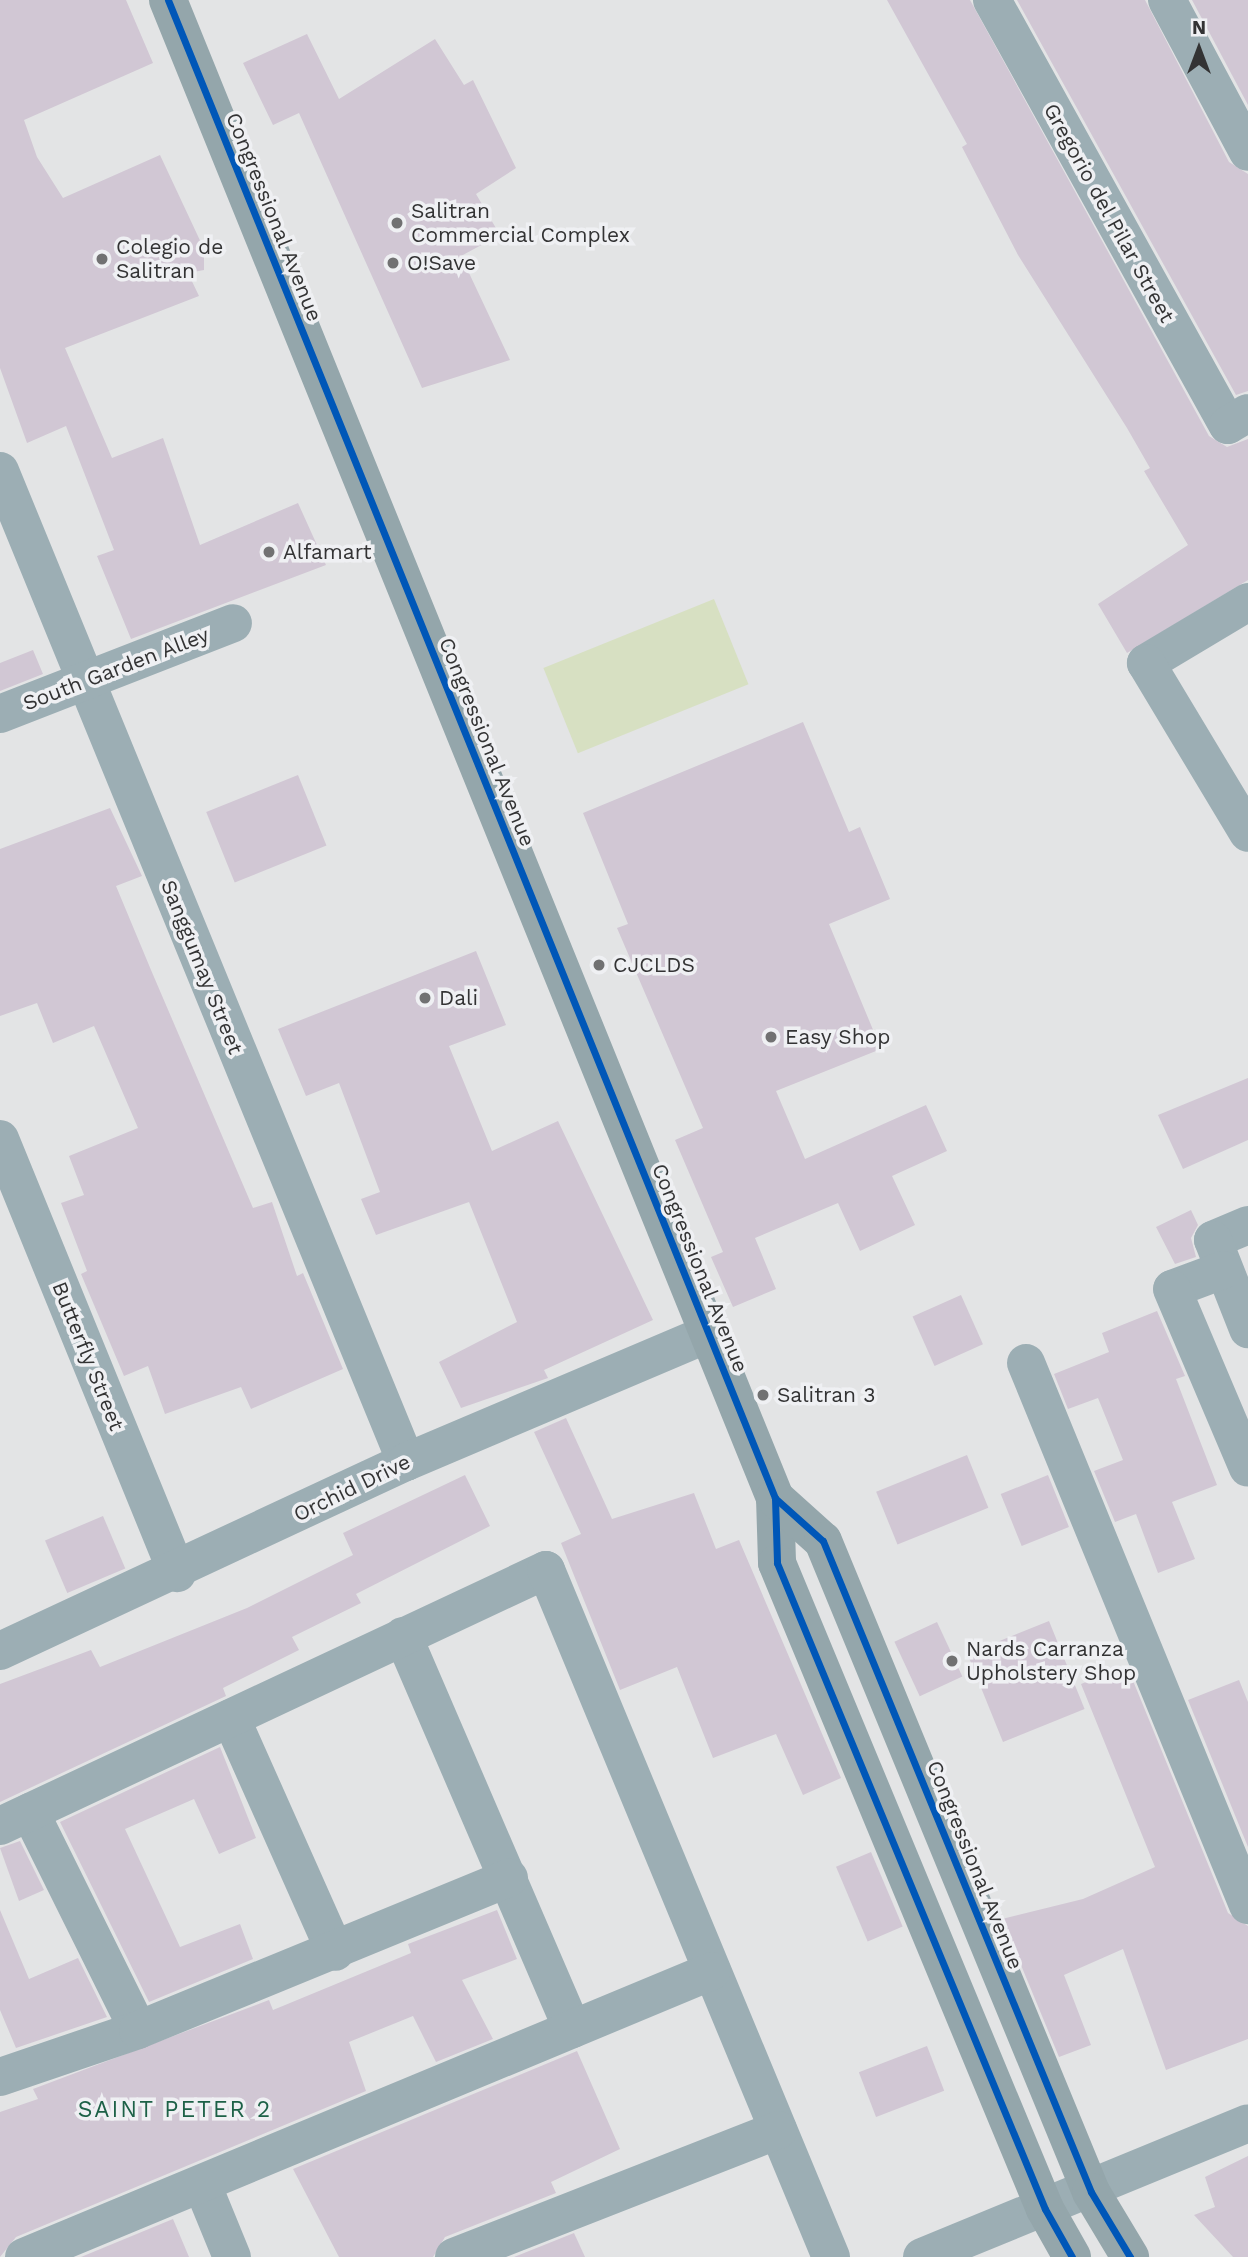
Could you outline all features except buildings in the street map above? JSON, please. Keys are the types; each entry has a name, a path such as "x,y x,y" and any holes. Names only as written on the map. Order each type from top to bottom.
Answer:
{"main road":[{"name":"Congressional Avenue","path":"168,0 775,1497 777,1563 1045,2209 1072,2257"},
{"name":"Congressional Avenue","path":"775,1497 824,1541 1091,2192 1130,2257"}],"street":[{"name":"Gregorio del Pilar Street","path":"992,0 1238,419"},
{"path":"1167,0 1248,152"},
{"name":"Sanggumay Street","path":"2,481 406,1462"},
{"path":"1248,602 1146,663 1237,784 1248,833"},
{"name":"South Garden Alley","path":"0,714 233,623"},
{"name":"Butterfly Street","path":"0,1139 177,1573"},
{"path":"1248,1225 1213,1240 1248,1329"},
{"path":"1223,1270 1172,1289 1248,1468"},
{"name":"Orchid Drive","path":"0,1651 177,1573 406,1462 708,1334"},
{"path":"1026,1363 1248,1905"},
{"path":"138,2030 15,1819 546,1570 831,2257"},
{"path":"403,1636 572,2029"},
{"path":"231,1718 335,1952"},
{"path":"0,2077 138,2030 335,1952 509,1878"},
{"path":"24,2257 712,1971"},
{"path":"922,2257 1091,2192 1248,2123"},
{"path":"454,2257 778,2130"},
{"path":"202,2184 232,2257"}],"green space":[{"path":"714,599 748,684 578,753 543,668"}],"cycle path":[{"path":"168,0 775,1498 777,1563 1045,2209 1072,2257"},
{"path":"775,1498 823,1541 1091,2192 1130,2257"}],"place":[{"name":"Salitran Commercial Complex","path":"397,223"},
{"name":"Colegio de Salitran","path":"102,259"},
{"name":"O!Save","path":"393,263"},
{"name":"Alfamart","path":"269,552"},
{"name":"CJCLDS","path":"599,965"},
{"name":"Dali","path":"425,998"},
{"name":"Easy Shop","path":"771,1037"},
{"name":"Salitran 3","path":"763,1395"},
{"name":"Nards Carranza Upholstery Shop","path":"952,1661"}],"district":[{"name":"SAINT PETER 2","path":"175,2110"}]}
